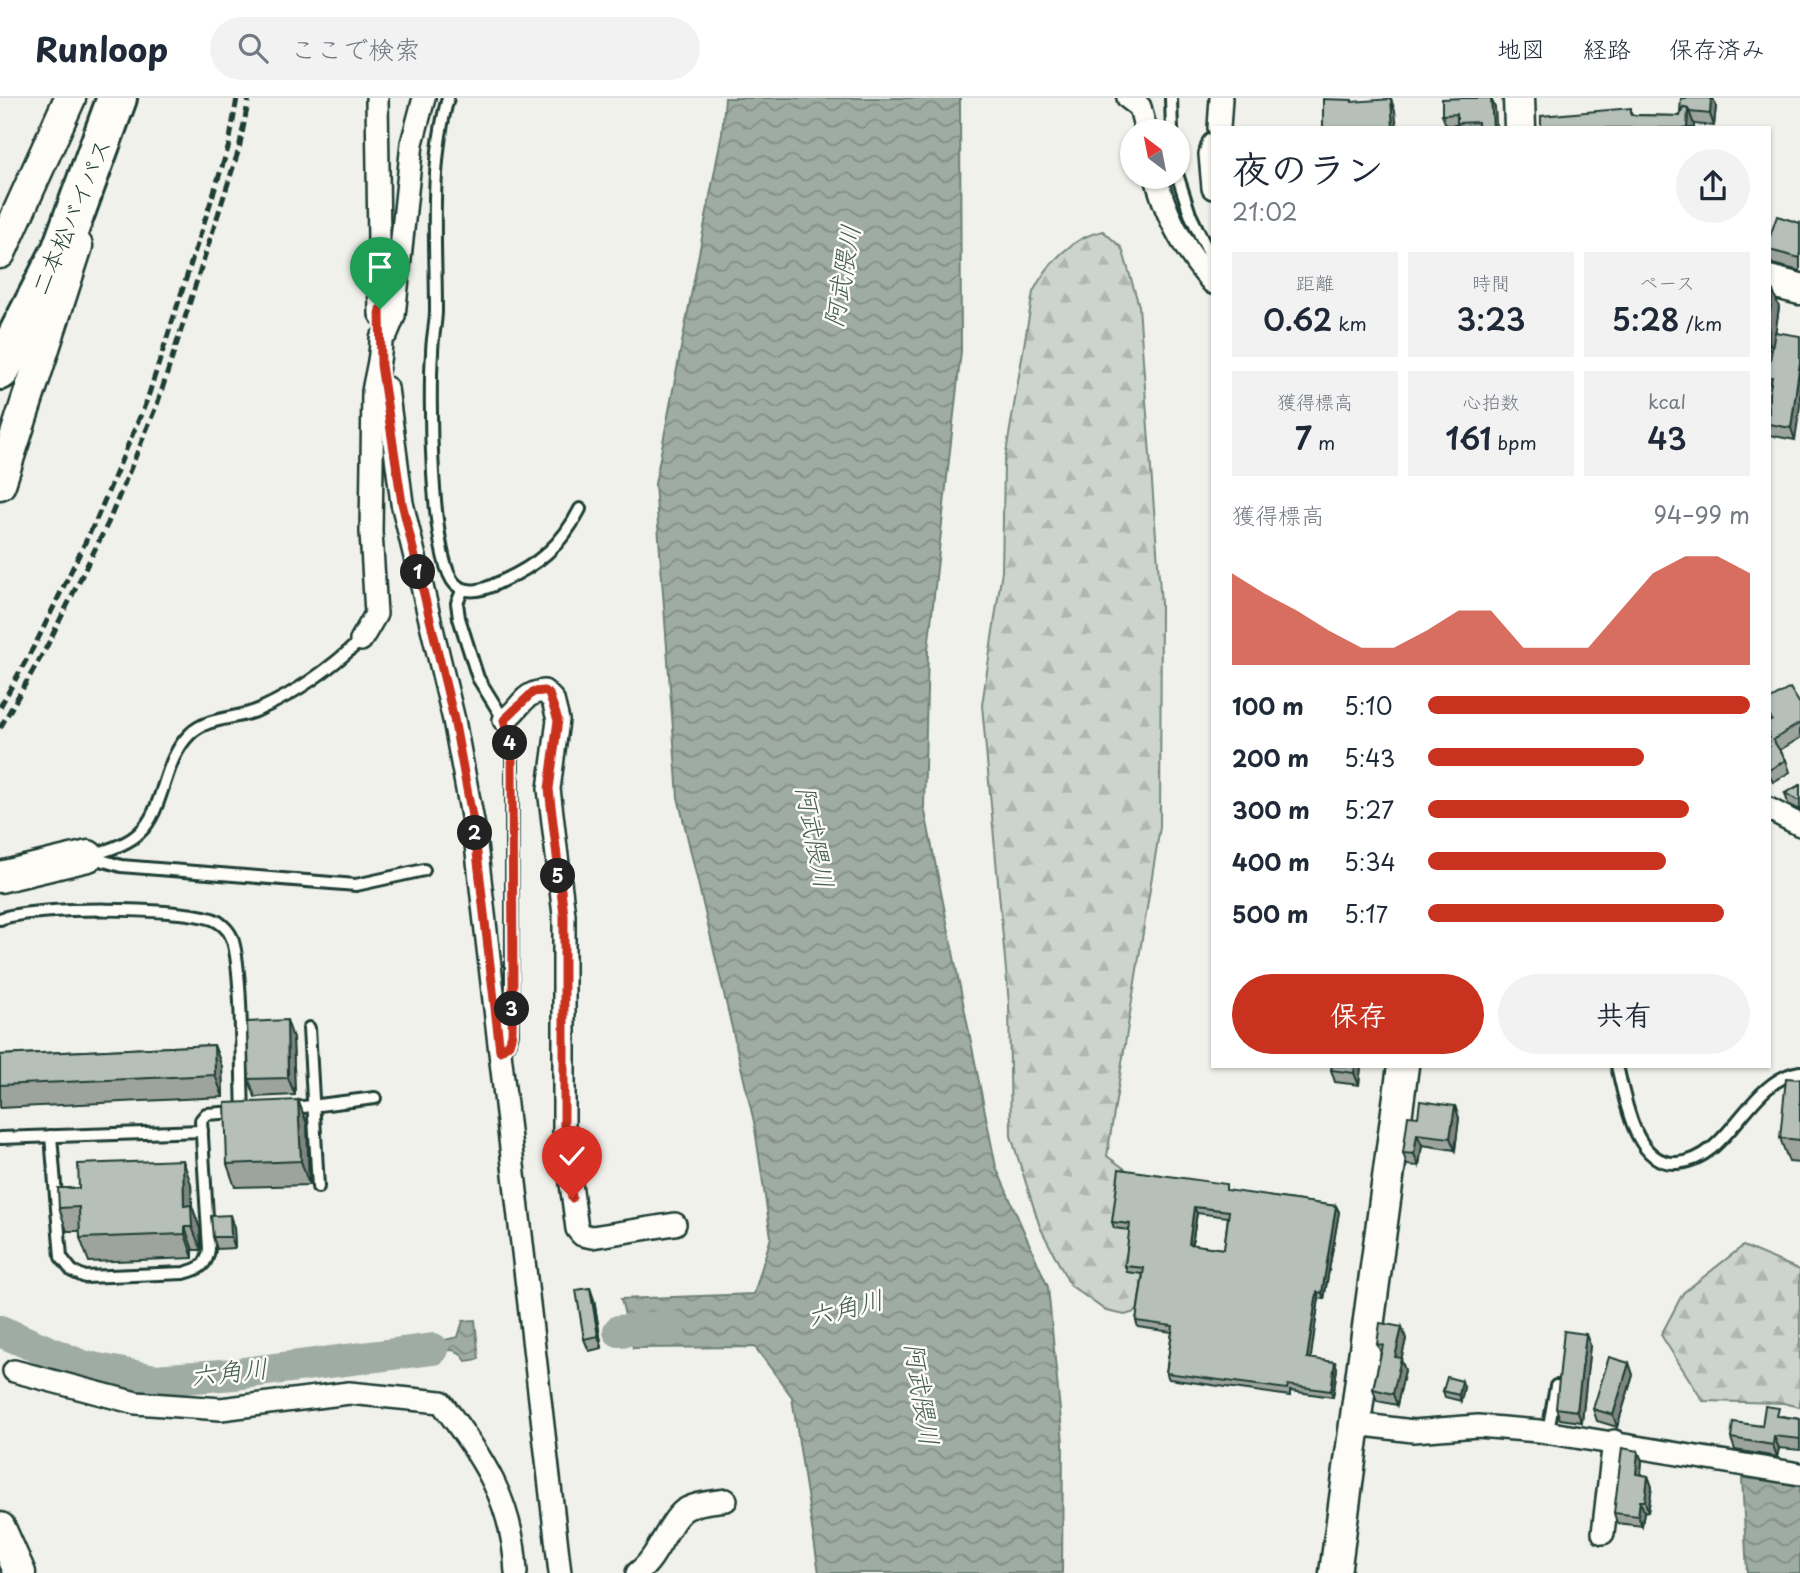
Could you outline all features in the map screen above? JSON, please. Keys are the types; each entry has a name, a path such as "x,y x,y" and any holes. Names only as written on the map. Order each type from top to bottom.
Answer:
{"highway":[{"name":"二本松バイパス","path":"0,318 64,184 96,98"},
{"name":"二本松バイパス","path":"0,370 61,251 118,98"}],"street":[{"path":"0,253 70,98"},
{"path":"0,484 79,240 118,98"},
{"path":"376,98 380,314"},
{"path":"361,640 376,614 370,532 375,376 381,365 381,339 387,333 394,316 412,143 424,98"},
{"path":"1128,98 1140,107 1143,119"},
{"path":"1219,126 1221,98"},
{"path":"1519,98 1520,126"},
{"path":"1159,189 1179,235 1211,280"},
{"path":"1771,282 1800,289"},
{"path":"387,388 402,503 468,793 560,1573"},
{"path":"504,720 513,714 525,697 533,692 544,691 552,701 558,720 549,789 564,915 565,1141 577,1229 582,1235 592,1237 675,1223"},
{"path":"1771,810 1800,825"},
{"path":"0,877 88,856"},
{"path":"1335,1573 1403,1068"},
{"path":"9,1367 136,1403 220,1409 349,1394 441,1402 497,1483 511,1526 516,1573"},
{"path":"1356,1424 1413,1432 1478,1426 1548,1432 1800,1474"},
{"path":"1603,1533 1614,1441"},
{"path":"637,1573 657,1553 679,1513 699,1504 726,1500"},
{"path":"0,1528 20,1573"}],"lane":[{"path":"448,98 438,151 431,398 437,520 446,567 451,578 463,589 478,590 526,570 554,550 569,531 580,509"},
{"path":"1171,98 1172,119"},
{"path":"1182,189 1190,214 1211,258"},
{"path":"380,314 381,339"},
{"path":"381,365 387,388"},
{"path":"463,589 457,603 475,669 504,720 512,758 512,1034 509,1044 500,1051"},
{"path":"88,856 106,851 139,833 155,805 172,757 193,731 219,720 258,711 284,697 361,640"},
{"path":"88,856 121,866 329,884 356,885 424,870"},
{"path":"0,919 98,909 194,916 214,919 231,936 249,1111 206,1114 201,1119 209,1250 205,1264 197,1270 184,1273 92,1278 77,1275 61,1257 51,1136"},
{"path":"309,1028 318,1187"},
{"path":"1618,1068 1642,1143 1657,1160 1671,1164 1685,1163 1701,1155 1774,1085 1800,1072"},
{"path":"278,1110 313,1108 375,1098"},
{"path":"0,1138 202,1130"},
{"path":"1548,1432 1556,1386"}],"green space":[{"path":"1103,231 1122,248 1139,306 1161,604 1160,827 1107,1156 1179,1208 1138,1311 1125,1315 1106,1311 1070,1285 1040,1227 1011,1136 1009,1004 982,705 1002,571 1004,465 1033,292 1045,272 1062,253 1081,239"},
{"path":"1743,1246 1800,1270 1800,1407 1783,1403 1703,1401 1661,1335 1683,1293"}],"water":[{"name":"阿武隈川","path":"725,98 960,98 961,351 928,650 924,807 996,1167 1048,1287 1063,1442 1062,1573 819,1573 792,1397 755,1347 633,1348 621,1299 754,1294 771,1237 754,1122 678,797 655,484 722,133"},
{"path":"475,1320 479,1359 466,1361 460,1353 453,1350 389,1353 458,1337 463,1321"},
{"path":"1742,1478 1800,1484 1800,1573 1747,1573"}],"building":[{"path":"1491,98 1493,126 1478,126 1478,122 1457,123 1457,114 1442,115 1442,99"},
{"path":"1681,98 1711,98 1710,114 1690,112 1683,107 1680,112"},
{"path":"1323,99 1352,102 1391,99 1393,126 1323,126"},
{"path":"1683,107 1688,108 1687,126 1541,126 1541,116 1631,108 1631,115 1680,116"},
{"path":"1777,216 1800,223 1800,258 1771,251 1771,233"},
{"path":"1775,332 1800,336 1800,362 1791,428 1771,424 1771,355"},
{"path":"1790,688 1800,704 1800,723 1773,740 1786,760 1771,769 1772,720 1771,699"},
{"path":"1800,785 1800,800 1785,793"},
{"path":"287,1020 288,1078 249,1079 247,1022"},
{"path":"214,1045 215,1075 0,1085 0,1055"},
{"path":"1332,1068 1355,1068 1354,1073"},
{"path":"1786,1078 1800,1079 1800,1140 1780,1138"},
{"path":"298,1100 301,1161 227,1164 225,1103"},
{"path":"1420,1101 1455,1106 1450,1138 1417,1134 1414,1154 1403,1153 1408,1116 1418,1117"},
{"path":"183,1160 184,1206 191,1205 192,1227 185,1227 185,1234 80,1238 79,1207 59,1208 58,1188 79,1188 78,1164"},
{"path":"1119,1169 1226,1184 1226,1190 1336,1206 1322,1293 1317,1292 1307,1358 1335,1362 1331,1391 1288,1385 1287,1389 1166,1373 1173,1326 1136,1321 1144,1268 1125,1266 1130,1224 1112,1222","holes":["1194,1207 1229,1211 1224,1249 1189,1244"]},
{"path":"230,1215 231,1237 213,1237 211,1216"},
{"path":"590,1288 598,1336 584,1339 576,1290"},
{"path":"1380,1323 1402,1327 1395,1357 1401,1358 1393,1394 1373,1389 1383,1345 1377,1344"},
{"path":"1564,1331 1586,1334 1577,1411 1556,1408"},
{"path":"1609,1357 1629,1363 1613,1415 1593,1409"},
{"path":"1447,1377 1462,1381 1459,1395 1443,1391"},
{"path":"1765,1406 1779,1408 1777,1416 1800,1419 1800,1439 1774,1436 1773,1445 1731,1438 1733,1422 1762,1426"},
{"path":"1622,1448 1638,1451 1636,1474 1648,1476 1645,1501 1640,1501 1638,1516 1614,1513"}],"waterway":[{"name":"六角川","path":"619,1331 670,1326"},
{"name":"六角川","path":"0,1331 82,1366 155,1380 235,1374 433,1349"}],"railway":[{"path":"0,707 38,639 97,518 147,400 229,145 237,98"},
{"path":"0,728 46,648 108,523 158,402 239,149 249,98"}],"route":[{"path":"380,309 381,365 387,388 402,503 454,719 474,827 500,1051 509,1044 512,1034 513,985 512,758 504,720 533,692 544,691 549,694 557,712 549,789 552,800 553,842 564,915 564,1130 572,1198"}]}
